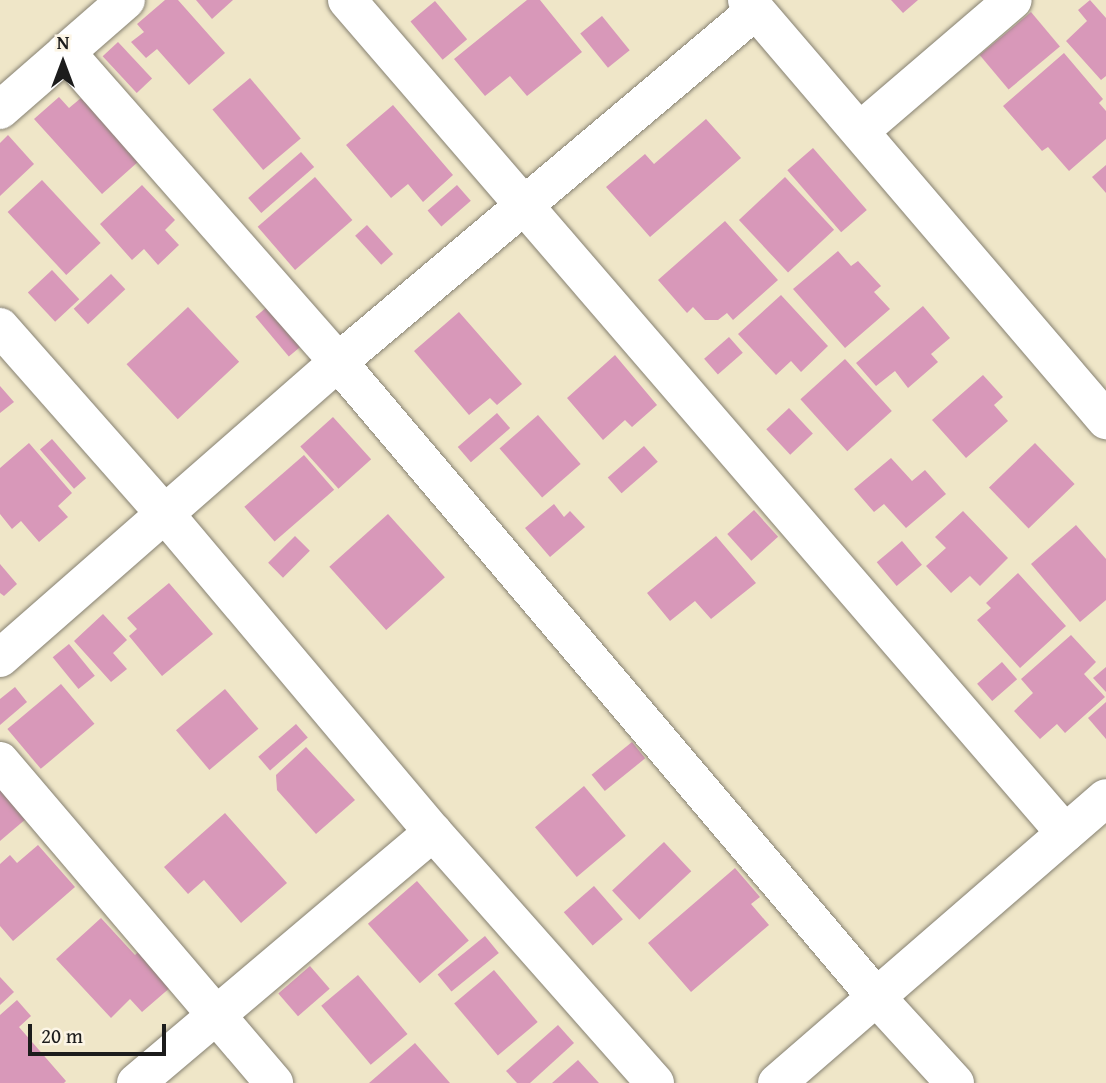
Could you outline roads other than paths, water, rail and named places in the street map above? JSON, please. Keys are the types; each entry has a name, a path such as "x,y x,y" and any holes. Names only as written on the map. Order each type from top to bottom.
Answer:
{"street":[{"path":"0,110 126,0"},
{"path":"348,0 1065,833"},
{"path":"860,131 1013,0"},
{"path":"0,658 752,5 1106,420"},
{"path":"66,52 338,362 878,999 955,1083"},
{"path":"0,327 165,514 433,832 655,1083"},
{"path":"0,761 274,1083"},
{"path":"777,1083 878,999 1106,798"},
{"path":"136,1083 433,832"}]}
